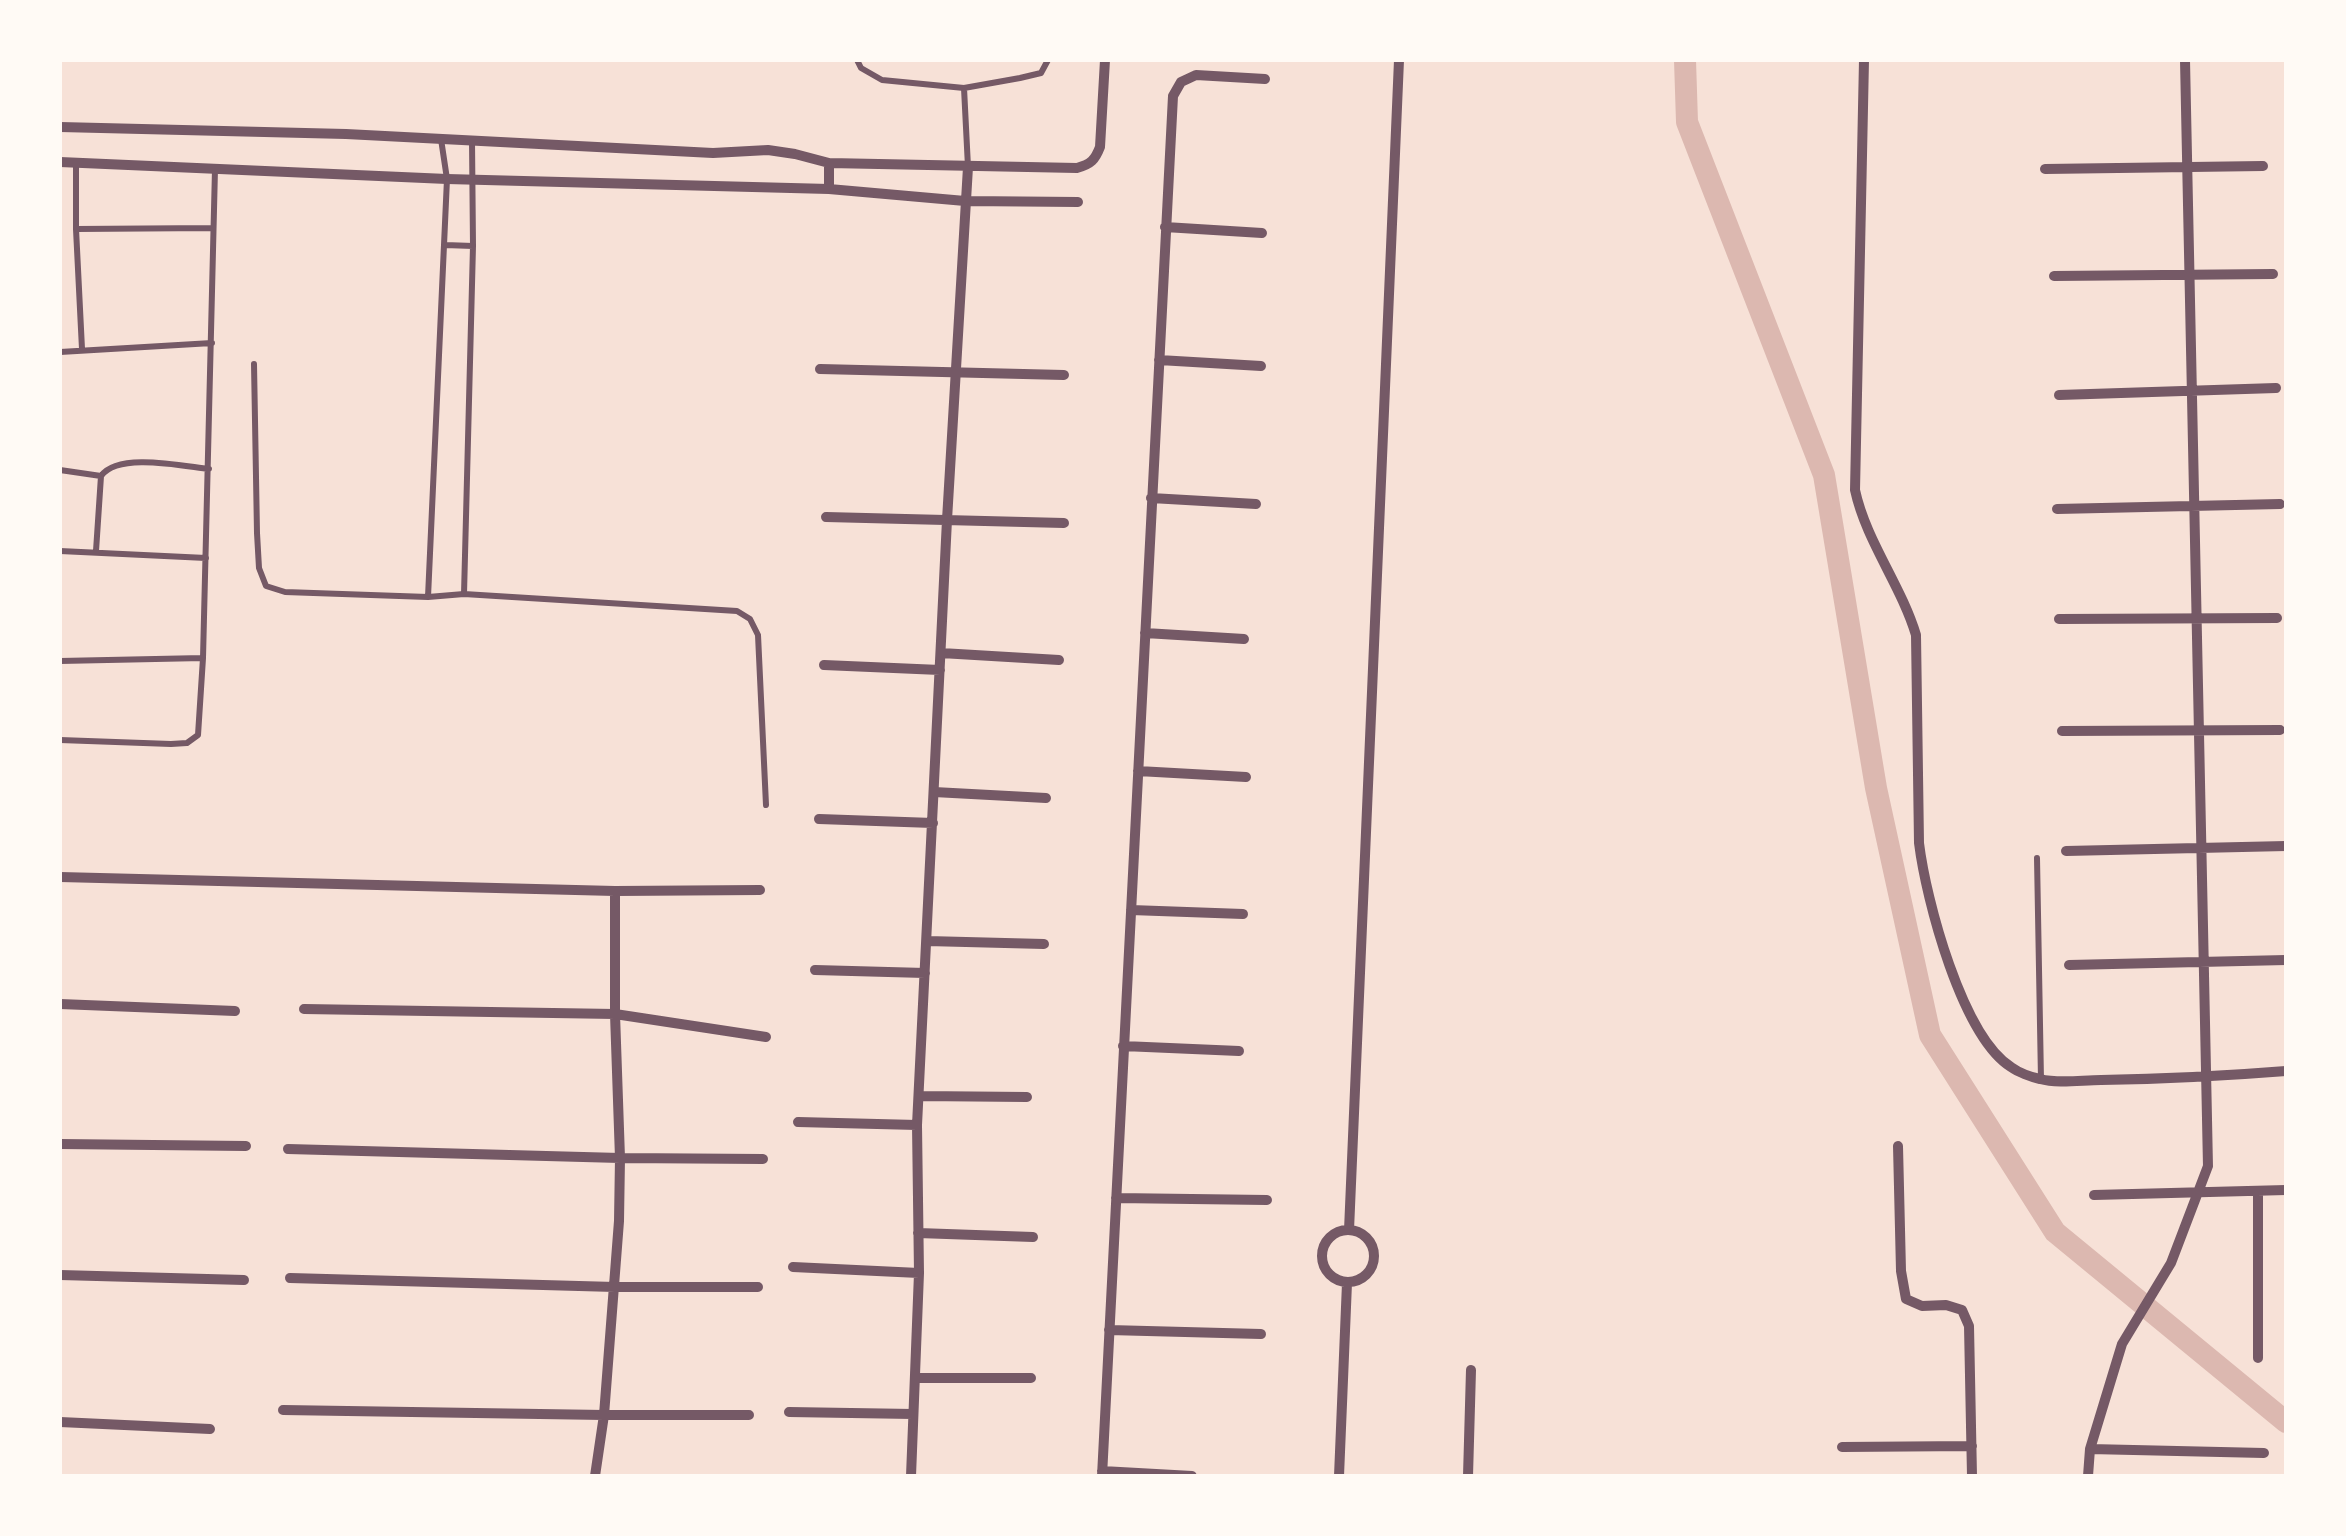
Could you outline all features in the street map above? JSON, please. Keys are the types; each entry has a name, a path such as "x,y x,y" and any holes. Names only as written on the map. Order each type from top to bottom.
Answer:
{"street":[{"path":"60,127 472,140 713,153 768,150 829,164 1077,168 1095,159 1100,147 1106,60"},
{"path":"1349,1230 1398,60"},
{"path":"1864,60 1856,490 1860,510 1910,612 1916,635 1922,870 1942,947 1963,998 1988,1045 2010,1067 2041,1080 2206,1078 2286,1071"},
{"path":"2088,1476 2090,1448 2122,1344 2170,1263 2208,1166 2185,60"},
{"path":"1192,1476 1102,1473 1165,227 1172,96 1181,82 1196,76 1265,79"},
{"path":"60,162 447,179 829,188 965,201 1078,202"},
{"path":"829,164 829,188"},
{"path":"2044,169 2263,166"},
{"path":"911,1476 919,1273 919,1096 968,167"},
{"path":"1165,227 1262,233"},
{"path":"2054,276 2273,274"},
{"path":"1159,360 1261,366"},
{"path":"820,368 1064,375"},
{"path":"2059,396 2276,388"},
{"path":"1151,498 1256,504"},
{"path":"2057,509 2280,504"},
{"path":"826,518 1064,523"},
{"path":"2059,619 2277,618"},
{"path":"1145,634 1244,639"},
{"path":"941,653 1058,660"},
{"path":"824,665 940,670"},
{"path":"2062,731 2280,730"},
{"path":"1138,771 1246,777"},
{"path":"934,792 1046,798"},
{"path":"818,819 932,823"},
{"path":"2066,851 2286,846"},
{"path":"60,878 760,890"},
{"path":"596,1476 615,1288 620,1158 615,890"},
{"path":"1131,910 1242,914"},
{"path":"927,941 1044,944"},
{"path":"2070,965 2286,960"},
{"path":"814,970 925,974"},
{"path":"60,1004 235,1011"},
{"path":"304,1009 615,1014 766,1037"},
{"path":"1124,1046 1239,1051"},
{"path":"919,1096 1027,1097"},
{"path":"798,1122 918,1125"},
{"path":"60,1144 246,1146"},
{"path":"1898,1146 1902,1286 1906,1298 1922,1306 1946,1305 1962,1310 1970,1326 1972,1476"},
{"path":"288,1148 763,1159"},
{"path":"2094,1195 2286,1190"},
{"path":"2258,1191 2258,1358"},
{"path":"1116,1198 1267,1200"},
{"path":"1349,1230 1366,1237 1374,1253 1370,1270 1356,1282 1346,1283 1330,1276 1324,1268 1322,1251 1332,1235 1349,1230"},
{"path":"918,1233 1033,1237"},
{"path":"792,1267 919,1273"},
{"path":"60,1275 244,1280"},
{"path":"290,1278 615,1288 758,1288"},
{"path":"1339,1476 1346,1283"},
{"path":"1110,1330 1261,1334"},
{"path":"1468,1476 1472,1370"},
{"path":"915,1378 1031,1378"},
{"path":"283,1410 748,1415"},
{"path":"789,1412 913,1414"},
{"path":"60,1422 210,1428"},
{"path":"1842,1447 1972,1446"},
{"path":"2090,1448 2264,1452"}],"lane":[{"path":"858,60 861,68 882,80 964,88 1041,72 1048,60"},
{"path":"964,88 968,167"},
{"path":"428,597 447,179 441,139"},
{"path":"464,594 474,246 472,140"},
{"path":"76,163 82,349"},
{"path":"60,740 187,743 198,736 215,169"},
{"path":"76,229 212,228"},
{"path":"444,246 474,246"},
{"path":"60,352 212,343"},
{"path":"254,364 256,533 259,568 266,586 285,592 428,597 464,594 737,610 750,619 758,634 766,805"},
{"path":"96,551 101,476 106,468 127,462 209,469"},
{"path":"60,470 101,476"},
{"path":"60,551 206,558"},
{"path":"60,662 203,658"},
{"path":"2037,858 2041,1080"}],"waterway":[{"path":"1685,60 1687,122 1824,475 1876,788 1930,1035 2055,1232 2286,1422"}]}
